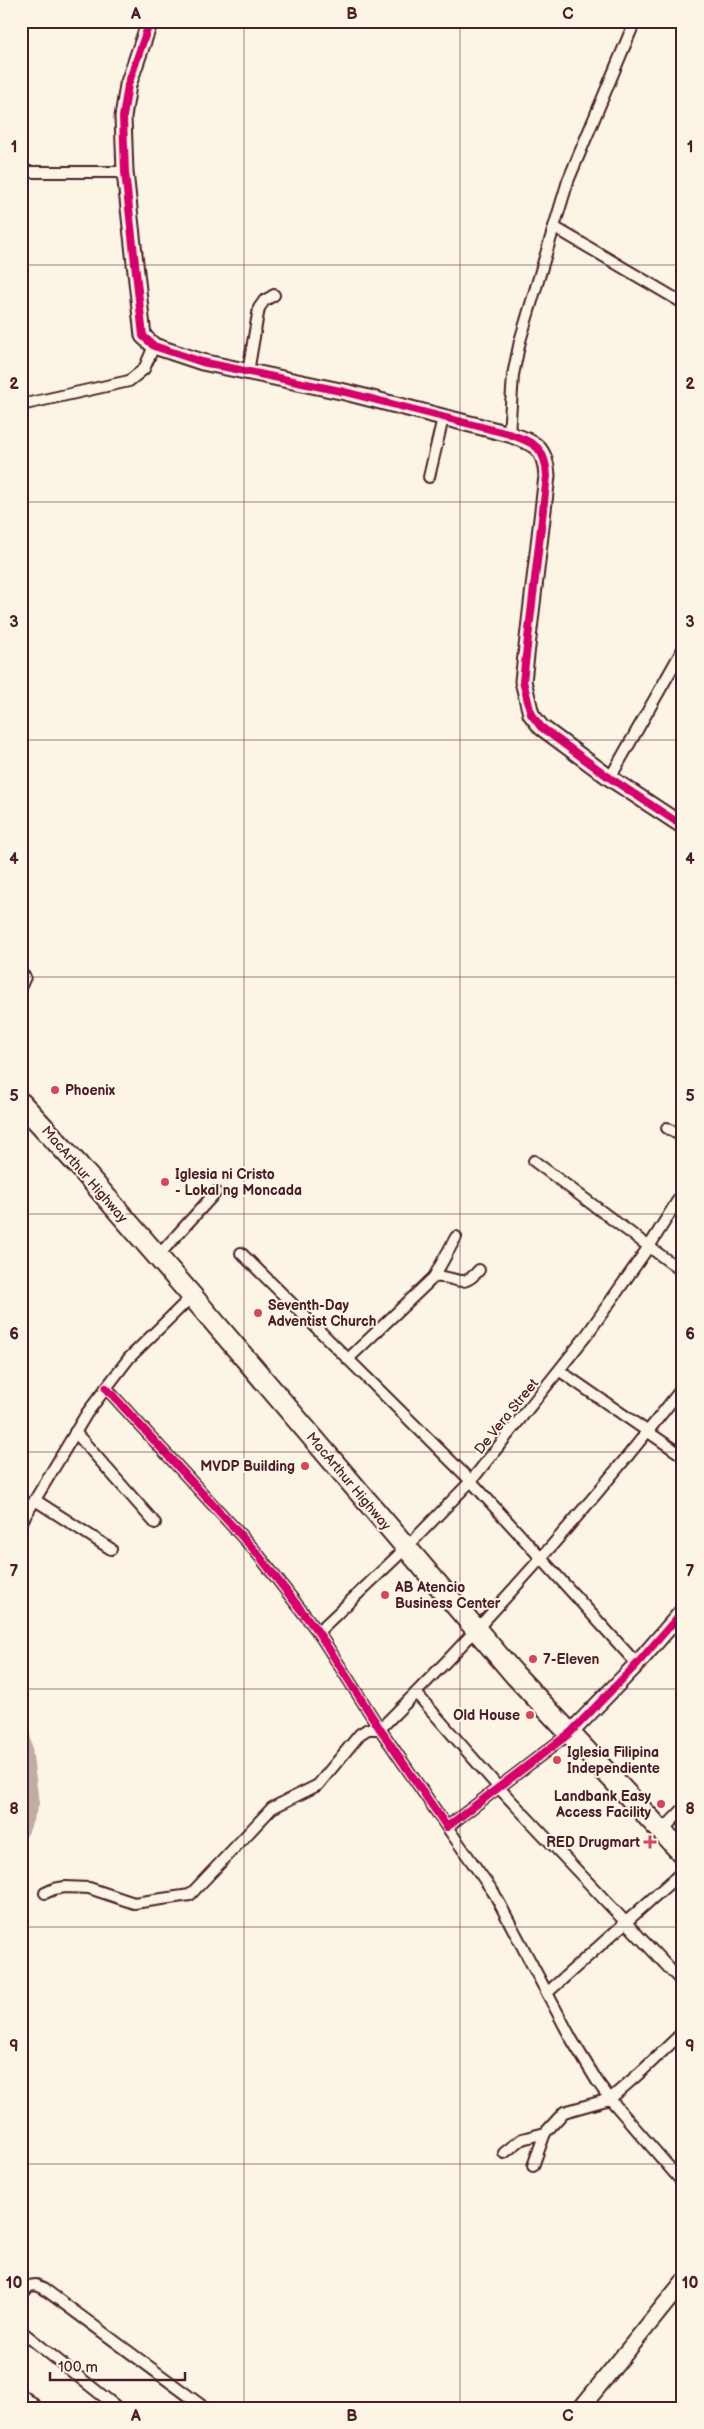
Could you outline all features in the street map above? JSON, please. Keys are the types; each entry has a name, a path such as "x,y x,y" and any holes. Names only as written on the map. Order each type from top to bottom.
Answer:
{"highway":[{"name":"MacArthur Highway","path":"21,1103 79,1166 192,1296 476,1629 683,1854"}],"street":[{"path":"150,21 125,98 123,117 125,172 140,328 143,336 154,346 202,362 345,392 509,434 535,444 540,449 546,464 547,476 523,681 527,701 534,719 541,728 610,778 681,821"},
{"path":"509,434 513,375 520,341 554,227 568,182 635,21"},
{"path":"21,172 125,172"},
{"path":"554,227 683,303"},
{"path":"248,372 258,308 264,301 274,295"},
{"path":"21,405 129,381 144,369 154,346"},
{"path":"429,477 443,418"},
{"path":"610,778 683,649"},
{"path":"667,1128 683,1137"},
{"path":"534,1161 650,1245 683,1272"},
{"path":"157,1257 216,1192"},
{"name":"De Vera Street","path":"318,1632 406,1548 472,1481 560,1371 650,1245 683,1192"},
{"path":"348,1359 434,1277 456,1237"},
{"path":"241,1252 472,1481 638,1664"},
{"path":"434,1277 442,1276 460,1282 472,1278 479,1270"},
{"path":"21,1523 75,1432 106,1388 129,1358 192,1296"},
{"path":"560,1371 683,1456"},
{"path":"380,1730 543,1558 683,1387"},
{"path":"106,1388 257,1553 318,1632 380,1730 494,1893 572,2040 610,2099 683,2183"},
{"path":"75,1432 155,1523"},
{"path":"35,1500 111,1549"},
{"path":"447,1827 500,1789 570,1733 638,1664 678,1628 683,1611"},
{"path":"416,1693 500,1789 624,1923 683,1983"},
{"path":"45,1893 65,1887 89,1888 134,1902 190,1895 272,1808 318,1785 360,1734 368,1729 380,1730"},
{"path":"661,1832 683,1809"},
{"path":"548,1992 683,1871"},
{"path":"533,2166 545,2133 564,2112 610,2099 683,2032"},
{"path":"504,2153 522,2139 545,2133"},
{"path":"581,2408 683,2282"},
{"path":"21,2296 30,2286 36,2285 43,2288 192,2404 206,2408"},
{"path":"21,2331 118,2408"},
{"path":"21,2394 38,2408"}],"shaded area":[{"path":"683,1817 683,1841 671,1829"}],"waterway":[{"path":"21,1726 31,1803 21,1830"}],"cycle path":[{"path":"150,21 128,85 123,117 125,172 143,336 154,346 202,362 345,392 509,434 537,447 544,458 547,476 523,681 531,714 541,727 610,778 683,826"},
{"path":"106,1388 257,1553 318,1632 380,1729 447,1827 570,1733 637,1664 683,1611"}],"place":[{"name":"Phoenix","path":"55,1090"},
{"name":"Iglesia ni Cristo - Lokal ng Moncada","path":"165,1182"},
{"name":"Seventh-Day Adventist Church","path":"258,1313"},
{"name":"MVDP Building","path":"305,1466"},
{"name":"AB Atencio Business Center","path":"385,1595"},
{"name":"7-Eleven","path":"533,1659"},
{"name":"Old House","path":"530,1715"},
{"name":"Iglesia Filipina Independiente","path":"557,1760"},
{"name":"Landbank Easy Access Facility","path":"661,1804"},
{"name":"RED Drugmart","path":"650,1842"}]}
